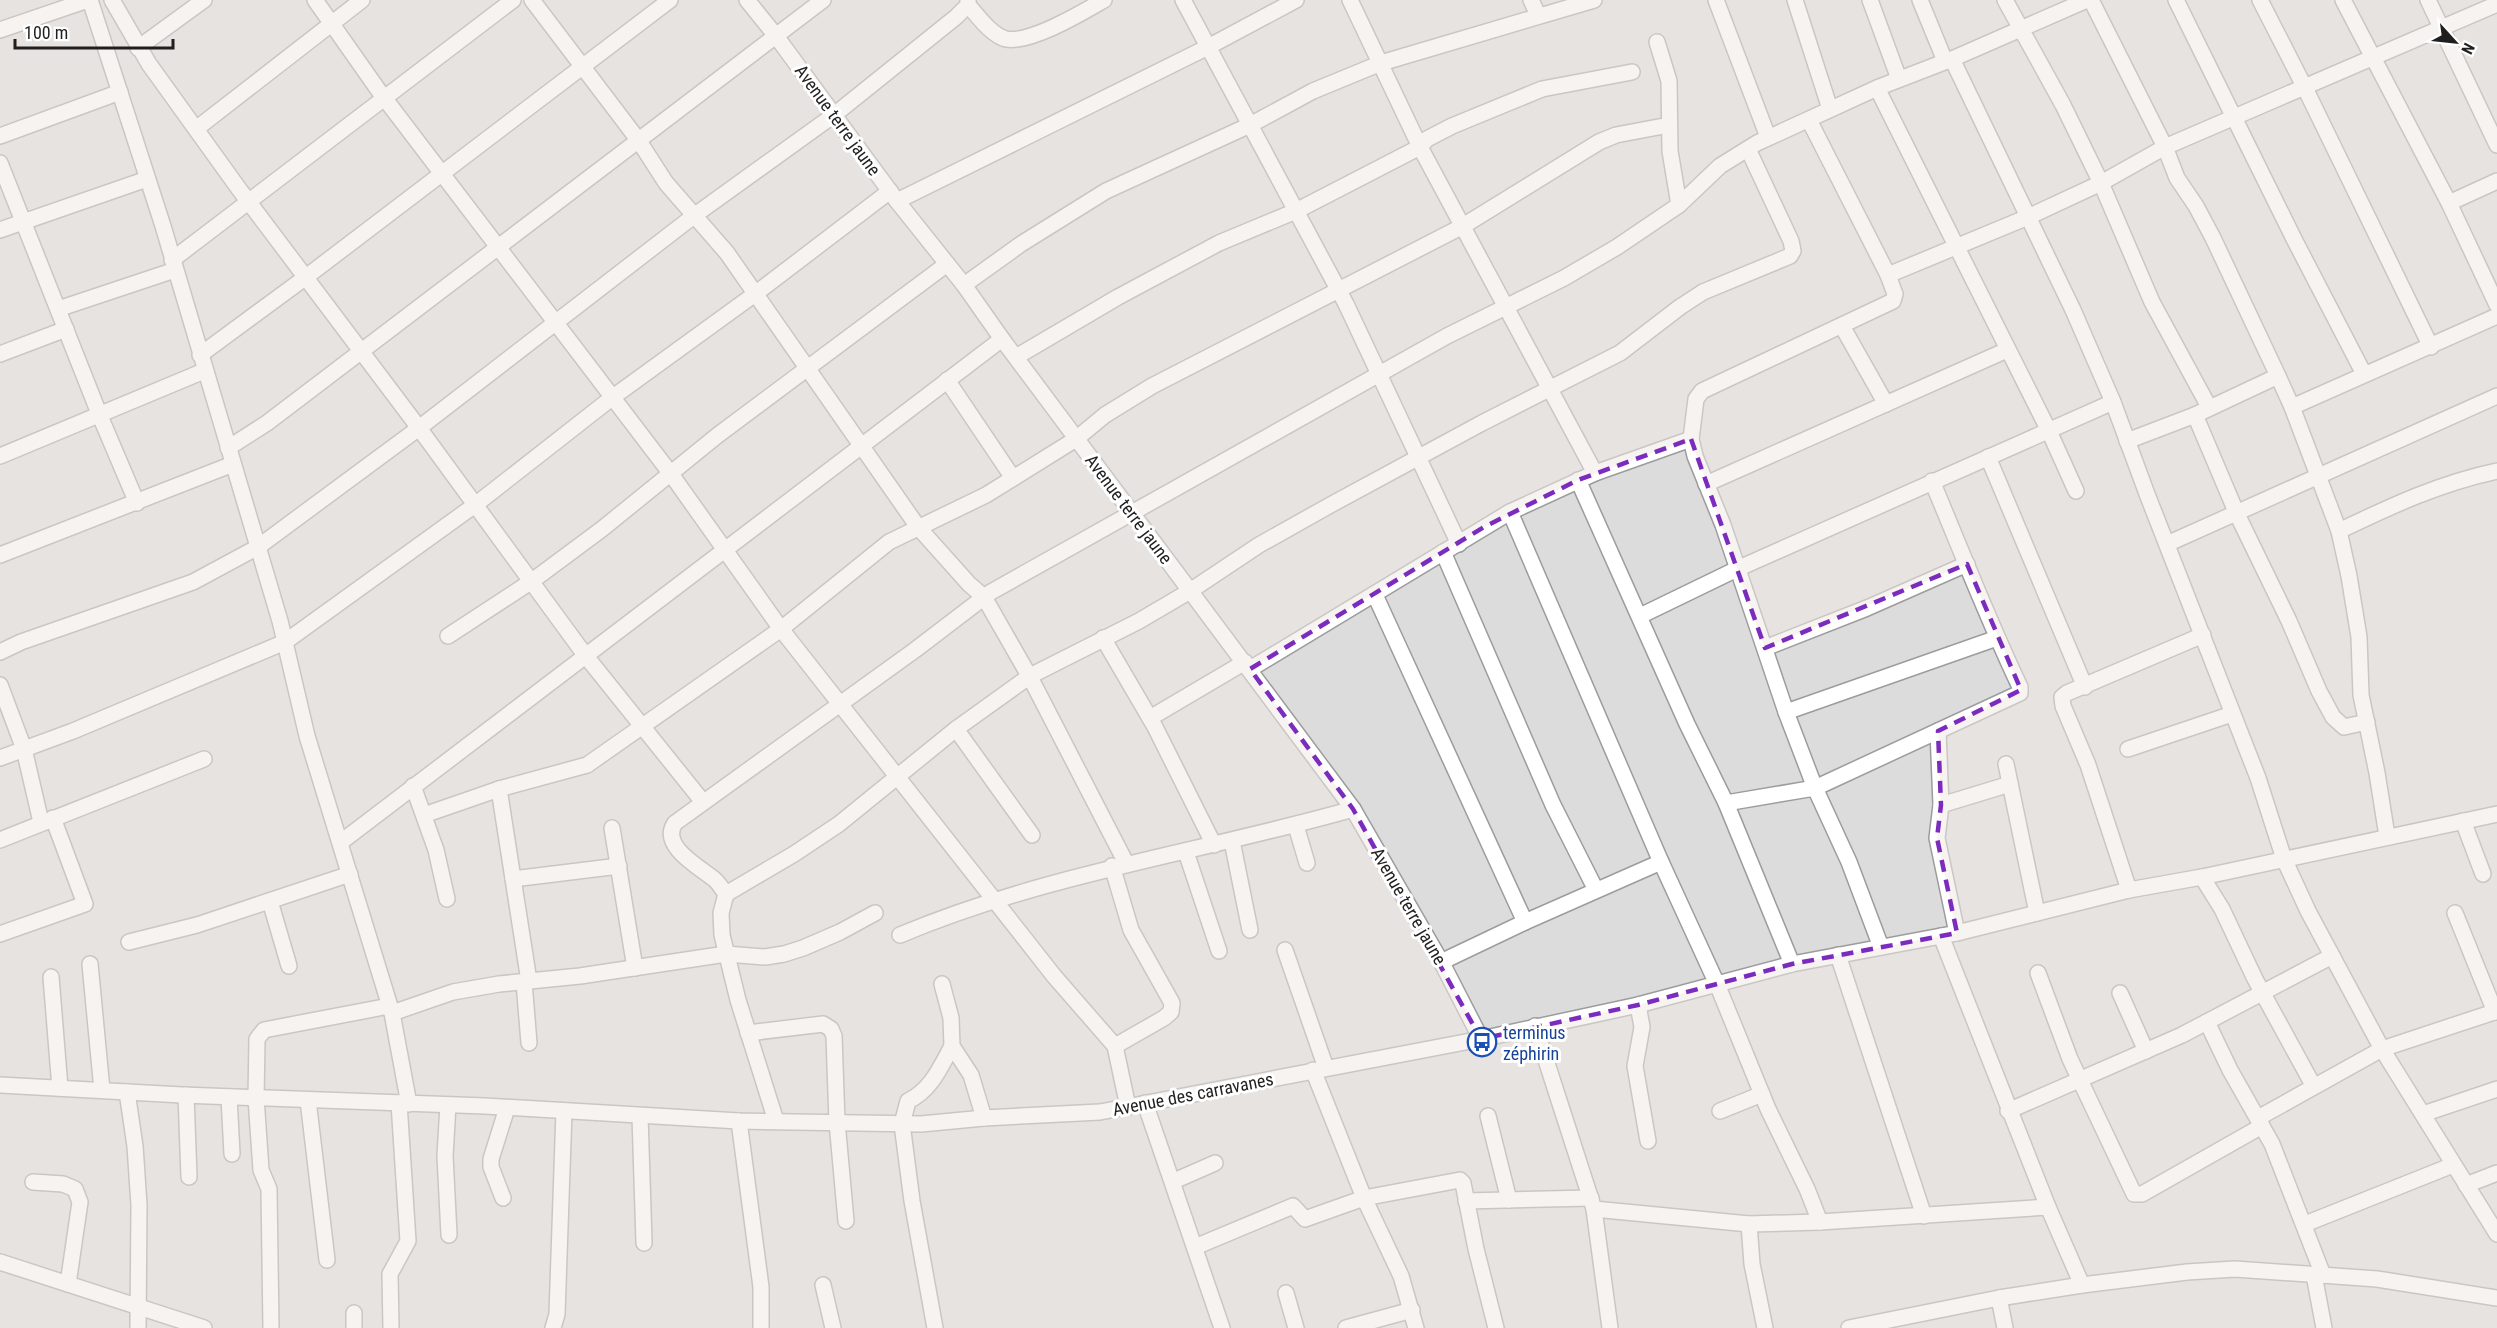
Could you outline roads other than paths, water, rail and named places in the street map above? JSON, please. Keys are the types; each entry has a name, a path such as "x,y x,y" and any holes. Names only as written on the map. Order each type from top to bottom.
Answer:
{"street":[{"path":"0,30 89,0 174,265 285,642 307,736 391,1010 404,1103 408,1241 390,1274 391,1328"},
{"path":"111,0 138,48 250,203 419,428 585,655 703,802"},
{"path":"138,48 204,0"},
{"path":"315,0 384,97 614,397 782,629 1054,976 1115,1046 1128,1107"},
{"path":"196,129 362,0"},
{"path":"58,309 174,265 384,97 513,0"},
{"path":"532,0 639,141 666,183 727,253 918,527 969,584 984,597 1029,676 1119,865 1131,930 1172,1004 1171,1012 1164,1018 1115,1046"},
{"path":"200,355 670,0"},
{"name":"Avenue terre jaune","path":"747,0 964,285 1076,439 1353,809 1441,962 1481,1039"},
{"path":"228,448 267,423 360,350 500,248 824,0"},
{"path":"0,652 21,642 193,582 258,547 419,428 695,215 834,115 956,17 968,3 996,33 1004,39 1013,39 1046,30 1104,0"},
{"path":"1183,0 1338,290 1458,544"},
{"path":"0,758 285,642 475,505 614,397 894,196 1208,47 1296,0"},
{"path":"1350,0 1420,147 1594,473"},
{"path":"1531,0 1538,15"},
{"path":"964,285 1022,244 1106,191 1250,125 1313,91 1381,63 1594,0"},
{"path":"1716,0 1768,137"},
{"path":"1795,0 1830,110"},
{"path":"1870,0 1899,79"},
{"path":"1920,0 2073,310 2113,402 2258,778 2284,859 2332,956 2382,1049 2497,1234"},
{"path":"2005,0 2063,105 2101,183 2152,302 2209,407"},
{"path":"726,894 716,881 688,862 677,849 672,833 675,823 915,650 984,597 1380,375 1506,306 1573,273 1680,205 1720,166 1768,137 1877,88 2089,0 2166,147 2177,178 2196,206 2278,376 2319,475 2339,531 2359,637 2361,694 2387,836"},
{"path":"2176,0 2294,239 2364,374"},
{"path":"2260,0 2431,347"},
{"path":"2343,0 2449,203 2497,305"},
{"path":"2428,0 2497,145"},
{"path":"1888,275 2028,217 2101,183 2166,147 2497,4"},
{"path":"1657,42 1669,81 1670,151 1680,205"},
{"path":"1016,357 1118,297 1219,243 1296,211 1420,147 1427,139 1452,126 1542,89 1632,72"},
{"path":"1877,88 2049,431 2076,491"},
{"path":"0,136 120,92"},
{"path":"1809,120 1888,275 1895,294 1893,301 1702,391 1696,399 1691,439 1723,525 1786,712 1881,947"},
{"path":"424,815 499,789 587,765 782,629 889,542 986,495 1076,439 1105,415 1152,386 1463,226 1599,142 1616,135 1669,125"},
{"path":"776,1121 726,954 721,913 726,894 794,854 839,824 956,729 1029,676 1139,621 1190,591 1259,545 1418,458 1620,353 1703,292 1792,254 1791,241 1748,149"},
{"path":"0,163 100,416 137,502"},
{"path":"0,230 147,179"},
{"path":"2449,203 2497,181"},
{"path":"448,636 532,582 718,435 947,264"},
{"path":"2292,407 2497,316"},
{"path":"1842,326 1886,404"},
{"path":"0,354 66,329"},
{"path":"341,842 1002,339"},
{"path":"1706,484 2007,350"},
{"path":"0,456 204,371"},
{"path":"2127,441 2194,415 2278,376"},
{"path":"947,380 1013,478"},
{"path":"2167,544 2497,396"},
{"path":"1640,615 1737,568 2113,402"},
{"path":"2194,415 2237,514 2333,717 2344,727 2367,722"},
{"path":"1150,718 1375,595 1510,512 1594,473 1691,439"},
{"path":"1988,457 2085,687"},
{"path":"0,555 233,464"},
{"path":"2339,531 2427,491 2497,471"},
{"path":"1578,480 1687,724 1726,803 1792,964"},
{"path":"1726,803 1815,788 2020,693 2020,687 1997,639 1932,481"},
{"path":"1510,512 1661,862 1717,984 1761,1094 1820,1222"},
{"path":"1443,552 1553,805 1596,891"},
{"path":"1764,648 1867,608 1967,564"},
{"path":"1375,595 1525,922"},
{"path":"2129,890 2088,765 2061,701 2067,693 2203,634"},
{"path":"1103,638 1150,718 1202,815 1215,845"},
{"path":"1786,712 1997,639"},
{"path":"0,685 47,820 85,904 0,934"},
{"path":"2128,749 2232,714"},
{"path":"956,729 1032,835"},
{"path":"1938,731 1941,805 1937,838 1957,933"},
{"path":"0,840 204,759"},
{"path":"2006,764 2037,913"},
{"path":"1941,805 2010,784"},
{"path":"413,786 436,850 447,899"},
{"path":"499,789 527,981 529,1043"},
{"path":"900,935 947,915 1119,865 1232,841 1353,809"},
{"name":"Avenue des carravanes","path":"0,1085 448,1105 739,1121 902,1124 1100,1112 1481,1039 1638,1005 1792,964 1957,933 2129,890 2202,877 2497,814"},
{"path":"2463,821 2483,874"},
{"path":"1296,825 1306,863"},
{"path":"612,828 634,968"},
{"path":"1232,841 1250,930"},
{"path":"1186,852 1219,951"},
{"path":"1441,962 1661,862"},
{"path":"513,879 619,866"},
{"path":"129,942 197,926 350,874"},
{"path":"2202,877 2222,909 2313,1085"},
{"path":"270,901 289,966"},
{"path":"271,1328 269,1189 261,1170 256,1098 257,1039 264,1030 391,1010 453,992 527,981 726,954 765,957 803,948 875,913"},
{"path":"2038,974 2080,1080 2132,1192 2138,1195 2260,1122 2313,1085 2382,1049 2496,1011 2455,913"},
{"path":"1941,936 2008,1111 2082,1285"},
{"path":"1285,950 1319,1069 1364,1198 1401,1276 1416,1328"},
{"path":"1838,955 1924,1216"},
{"path":"2008,1111 2207,1022 2332,956"},
{"path":"90,964 102,1090"},
{"path":"51,977 60,1088"},
{"path":"934,1328 912,1202 902,1124 908,1101 918,1096 931,1084 952,1046 951,1018 942,984"},
{"path":"2120,993 2146,1051"},
{"path":"1638,1005 1642,1027 1635,1066 1648,1141"},
{"path":"2207,1022 2230,1070 2272,1144 2305,1224 2319,1275 2324,1328"},
{"path":"748,1032 823,1024 831,1029 834,1036 837,1122 846,1221"},
{"path":"1535,1026 1592,1203 1610,1328"},
{"path":"952,1046 971,1075 984,1118"},
{"path":"2423,1114 2497,1089"},
{"path":"127,1092 140,1205 138,1328"},
{"path":"1720,1111 1761,1094"},
{"path":"186,1095 189,1177"},
{"path":"229,1097 232,1154"},
{"path":"308,1100 327,1260"},
{"path":"1145,1103 1174,1181 1222,1328"},
{"path":"448,1105 445,1156 449,1235"},
{"path":"503,1198 491,1160 507,1108"},
{"path":"553,1328 557,1314 564,1111"},
{"path":"640,1116 644,1243"},
{"path":"1488,1116 1509,1200"},
{"path":"739,1121 761,1287 761,1328"},
{"path":"1174,1181 1215,1163"},
{"path":"2305,1224 2453,1165"},
{"path":"2466,1185 2497,1173"},
{"path":"1195,1247 1293,1206 1305,1219 1364,1198 1456,1180 1463,1183 1496,1328"},
{"path":"33,1182 63,1184 75,1190 80,1202 68,1284"},
{"path":"1466,1201 1592,1203 1749,1224 1820,1222 2048,1207"},
{"path":"1749,1224 1752,1264 1765,1328"},
{"path":"0,1262 204,1328"},
{"path":"1849,1328 1999,1298 2082,1285 2187,1272 2235,1269 2376,1279 2497,1298"},
{"path":"824,1285 833,1328"},
{"path":"1286,1293 1296,1328"},
{"path":"1999,1298 2005,1328"},
{"path":"1346,1328 1412,1310"}],"place":[{"name":"terminus zéphirin","path":"1482,1042"}]}
